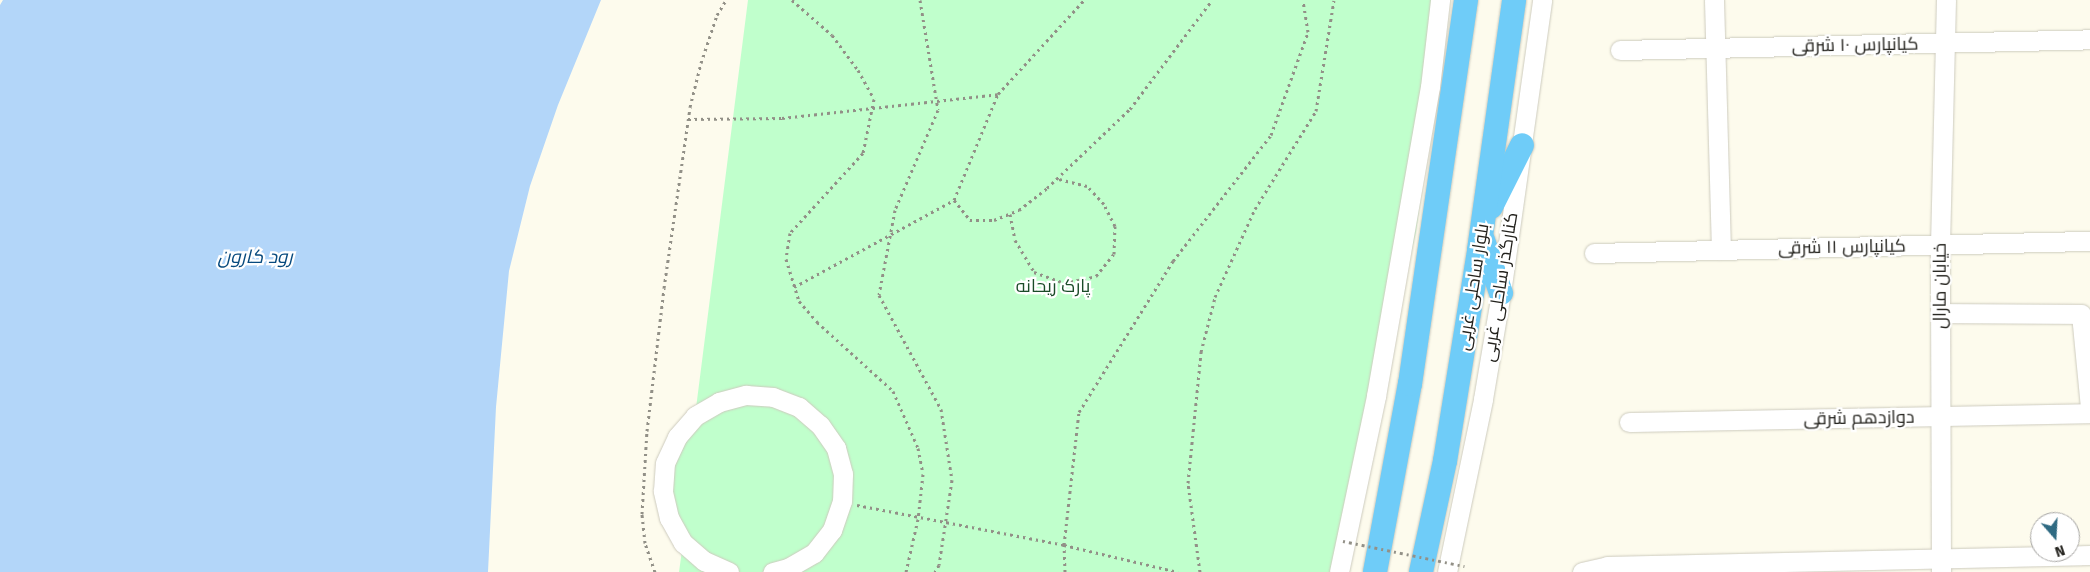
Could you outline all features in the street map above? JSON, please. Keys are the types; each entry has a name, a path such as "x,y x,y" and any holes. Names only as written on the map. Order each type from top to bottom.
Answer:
{"main road":[{"path":"1375,572 1410,384 1466,0"},
{"name":"بلوار ساحلی غربی","path":"1421,572 1445,461 1482,231 1514,0"},
{"path":"1501,293 1482,231 1522,145"}],"street":[{"path":"1339,572 1376,396 1430,87 1440,0"},
{"name":"کنارگذر ساحلی غربی","path":"1455,569 1501,293 1542,0"},
{"path":"1714,0 1721,250"},
{"name":"خیابان مارال","path":"1941,565 1940,245 1947,42 1946,0"},
{"name":"کیانپارس ۱۰ شرقی","path":"1620,50 2090,39"},
{"name":"کیانپارس ۱۱ شرقی","path":"1594,253 2090,241"},
{"path":"1940,313 2081,314 2090,407"},
{"path":"729,572 704,561 683,542 669,518 663,491 665,463 677,437 695,416 719,402 746,395 773,397 799,407 820,425 836,448 843,474 842,501 832,530 814,552 788,568 773,572"},
{"name":"دوازدهم شرقی","path":"1628,422 2090,413"},
{"path":"1582,572 1608,566 1941,565 2090,555"}],"path":[{"path":"655,572 645,543 642,514 647,431 688,119 700,63 726,0"},
{"path":"792,0 832,35 853,63 874,99 863,152 790,233 786,259 799,301 817,322 893,391 918,448 923,474 918,519 906,572"},
{"path":"920,0 938,110 895,210 880,295 941,409 952,480 939,565 935,572"},
{"path":"794,287 954,200 998,94 1084,0"},
{"path":"954,200 970,220 994,220 1010,214 1058,179 1130,109 1212,0"},
{"path":"1065,572 1064,545 1079,412 1173,261 1271,135 1308,32 1303,0"},
{"path":"1200,572 1188,483 1201,352 1215,297 1255,208 1316,111 1334,0"},
{"path":"688,119 782,118 998,94"},
{"path":"1010,214 1015,240 1034,272 1064,283 1096,276 1114,254 1115,226 1104,204 1087,186 1058,179"},
{"path":"842,501 918,519 1064,545 1178,572"},
{"path":"1343,540 1455,569"}],"green space":[{"name":"پارک ریحانه","path":"748,0 1447,0 1416,232 1338,572 679,572 683,543 660,458 695,416"}],"water":[{"name":"رود کارون","path":"3,0 601,0 558,105 530,186 509,271 496,407 488,572 0,572 0,5"}]}
